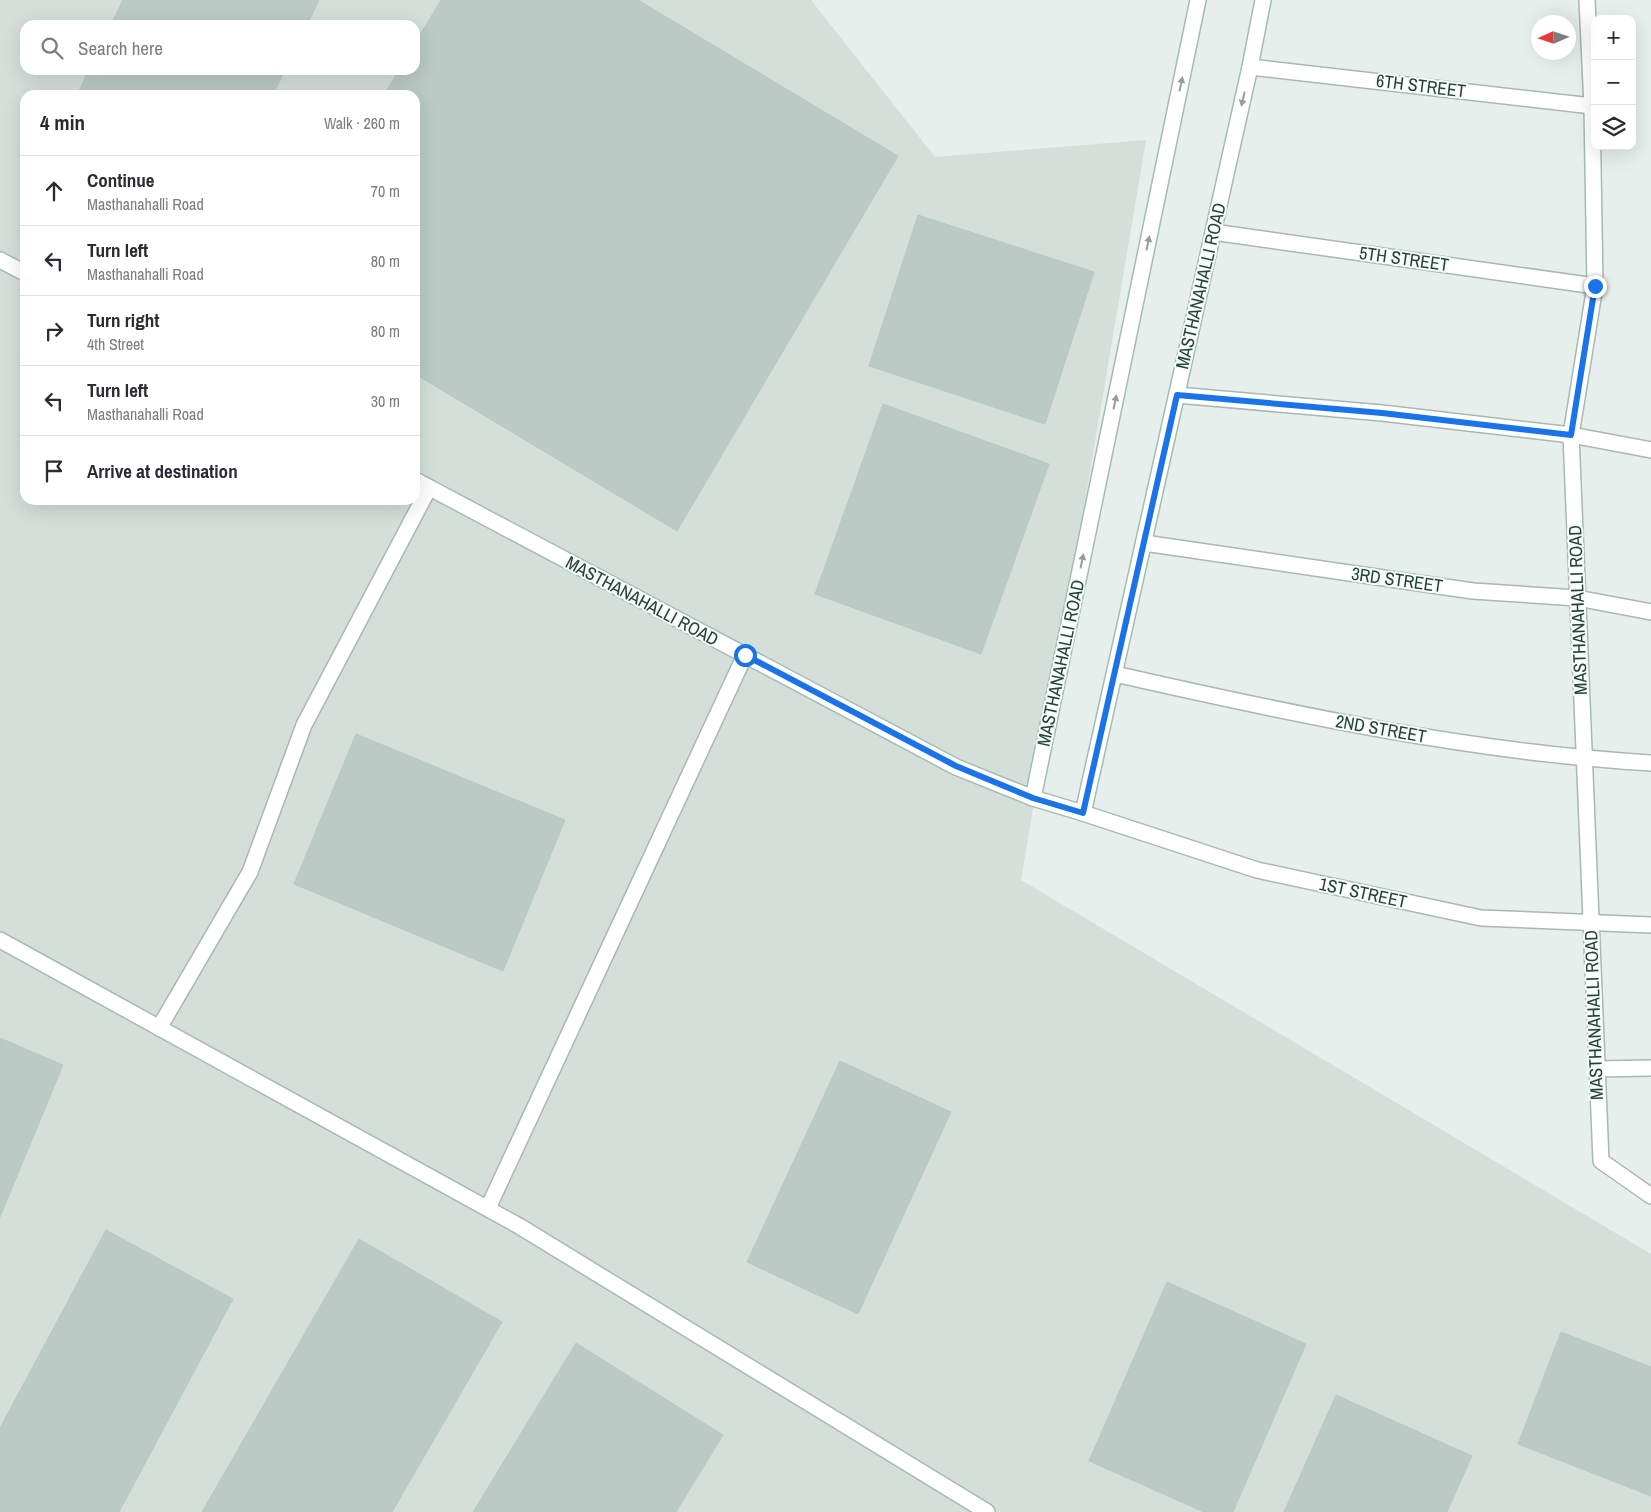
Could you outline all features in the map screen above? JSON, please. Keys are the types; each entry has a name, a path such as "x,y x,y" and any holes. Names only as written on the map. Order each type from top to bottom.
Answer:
{"street":[{"name":"MASTHANAHALLI ROAD","path":"1033,798 1198,0"},
{"name":"MASTHANAHALLI ROAD","path":"420,483 956,766 1033,798 1083,813 1264,0"},
{"name":"MASTHANAHALLI ROAD","path":"1587,0 1592,105"},
{"name":"6TH STREET","path":"1250,67 1591,106"},
{"name":"MASTHANAHALLI ROAD","path":"1593,150 1595,286 1571,435 1601,1161 1651,1196"},
{"name":"5TH STREET","path":"1213,232 1595,286"},
{"path":"0,260 20,270"},
{"path":"1177,395 1382,413 1571,435 1651,450"},
{"path":"159,1028 250,872 304,725 429,488"},
{"name":"3RD STREET","path":"1144,543 1473,591 1577,598 1651,612"},
{"path":"488,1208 745,655"},
{"name":"2ND STREET","path":"1114,674 1263,708 1399,733 1584,759 1651,763"},
{"name":"1ST STREET","path":"1083,813 1257,870 1481,918 1651,925"},
{"path":"0,940 488,1208 987,1512"},
{"path":"1596,1069 1651,1068"}],"shaded area":[{"path":"0,0 811,0 935,157 1146,140 1021,880 1651,1254 1651,1512 0,1512"}],"building":[{"path":"123,0 319,0 309,20 113,20"},
{"path":"441,0 638,0 898,156 677,531 420,377 420,90 387,90 396,75 420,75 420,35"},
{"path":"87,75 283,75 275,90 79,90"},
{"path":"918,215 1094,272 1045,424 869,366"},
{"path":"883,404 1049,464 981,654 815,594"},
{"path":"356,734 565,820 503,971 294,884"},
{"path":"0,1038 63,1065 0,1217"},
{"path":"840,1061 951,1112 858,1314 747,1262"},
{"path":"106,1230 233,1299 119,1512 0,1512 0,1428"},
{"path":"359,1239 502,1322 392,1512 202,1512"},
{"path":"1167,1282 1306,1344 1233,1512 1204,1512 1089,1461"},
{"path":"1561,1332 1651,1367 1651,1496 1518,1444"},
{"path":"576,1343 723,1435 676,1512 473,1512"},
{"path":"1336,1395 1472,1456 1447,1512 1284,1512"}],"route":[{"path":"745,655 956,766 1033,798 1083,813 1177,395 1382,413 1571,435 1595,286"}]}
